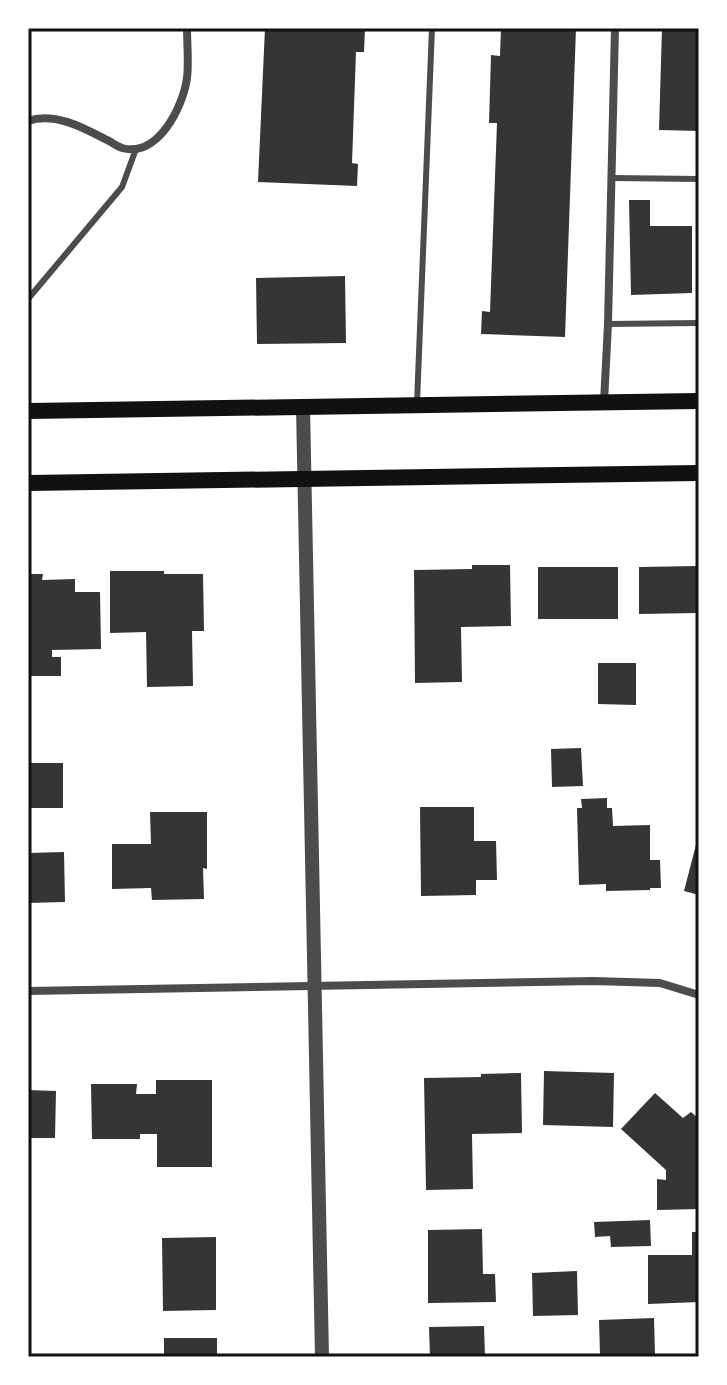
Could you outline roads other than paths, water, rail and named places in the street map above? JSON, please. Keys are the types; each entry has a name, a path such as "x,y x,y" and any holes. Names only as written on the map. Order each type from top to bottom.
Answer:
{"main road":[{"path":"28,411 699,401"},
{"path":"28,483 699,473"}],"street":[{"path":"28,121 37,118 61,120 121,148 136,149 152,142 171,124 180,103 187,78 187,28"},
{"path":"604,403 615,28"},
{"path":"303,407 322,1357"},
{"path":"28,991 594,981 660,983 699,995"}],"lane":[{"path":"417,406 432,28"},
{"path":"28,299 122,187 136,149"},
{"path":"611,178 699,179"},
{"path":"608,324 699,323"}]}
